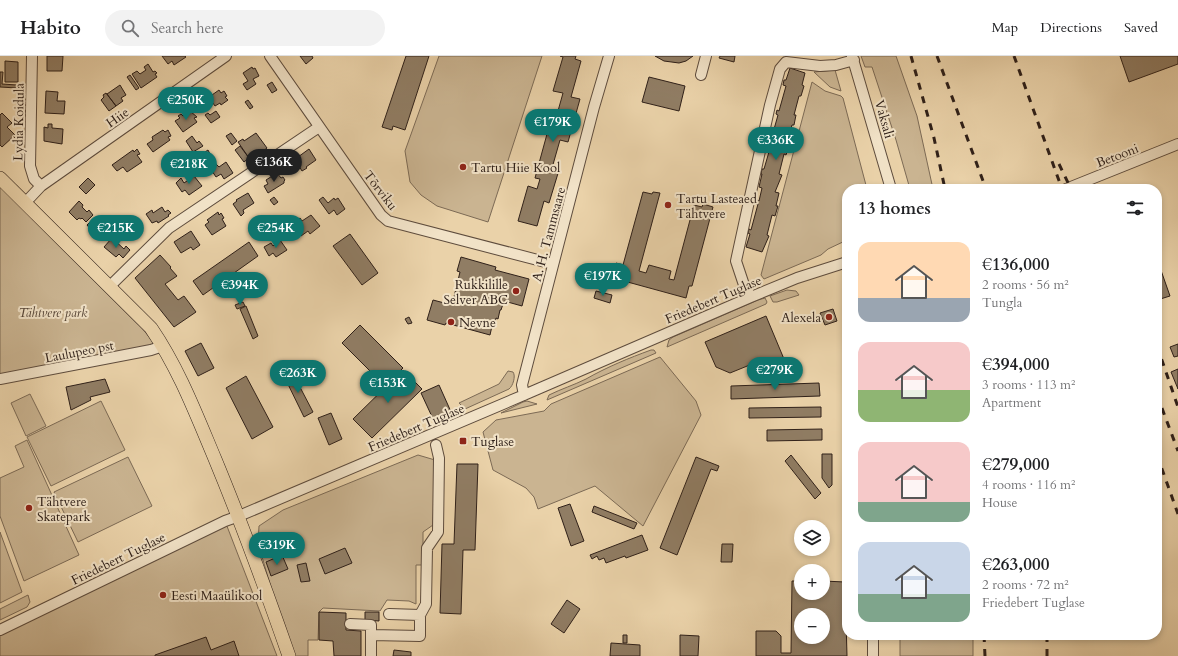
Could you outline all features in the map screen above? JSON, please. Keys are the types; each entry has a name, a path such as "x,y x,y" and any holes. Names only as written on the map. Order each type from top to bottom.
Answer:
{"main road":[{"path":"0,178 151,328 163,346 186,389 239,516 289,656"}],"street":[{"name":"Lydia Koidula","path":"32,56 30,166 34,179 41,186"},
{"name":"Hiie","path":"25,203 41,186 226,56"},
{"name":"Tõrviku","path":"270,56 381,215 388,221 553,264"},
{"name":"A. H. Tammsaare","path":"524,395 522,385 594,107 609,56"},
{"path":"701,74 706,56"},
{"path":"751,297 744,285 736,261 770,105 780,69 786,62 820,66 836,65 853,58"},
{"name":"Vaksali","path":"853,58 889,184"},
{"path":"110,286 168,228 319,127"},
{"name":"Betooni","path":"1078,184 1178,144"},
{"name":"Friedebert Tuglase","path":"0,630 225,521 524,395 751,297 797,278 842,264"},
{"name":"Laulupeo pst","path":"0,379 151,350 163,346"},
{"path":"371,635 420,636 420,615 426,604 427,548 438,532 439,458 436,445"},
{"path":"389,614 420,615"},
{"path":"350,624 371,625 371,656"},
{"path":"873,640 873,656"}],"green space":[{"path":"439,56 542,56 488,222 437,206 421,195 410,182 405,151"},
{"path":"861,56 896,56 917,116 932,184 909,184 872,67 865,67"},
{"path":"835,70 841,91 830,87 814,72"},
{"path":"812,82 825,91 843,98 866,184 842,184 842,242 828,249 821,255 764,279 761,275"},
{"name":"Tähtvere park","path":"0,187 140,325 155,345 0,375"},
{"path":"787,290 796,291 799,295 773,302 770,296"},
{"path":"765,298 767,302 766,304 667,347 669,340 673,337"},
{"path":"654,350 656,353 547,400 549,395 618,363"},
{"path":"660,357 696,401 701,415 643,526 595,486 538,509 534,497 526,488 493,470 483,432 496,420 544,411 551,404"},
{"path":"508,371 513,372 514,374 513,383 509,389 465,409 459,403 499,384"},
{"path":"30,394 46,426 26,436 11,403"},
{"path":"101,401 125,450 51,486 27,437"},
{"path":"527,401 537,404 501,413 523,402"},
{"name":"Tähtvere Skatepark","path":"27,440 79,555 24,581 0,516 0,478 24,467 15,446"},
{"path":"418,455 435,460 433,525 423,532 423,565 416,565 416,604 409,601 387,600 380,611 323,608 319,612 318,640 308,640 308,656 291,656 258,543 259,526 283,510"},
{"path":"128,457 152,506 78,542 54,492"},
{"name":"Eesti Maaülikool","path":"225,521 277,656 0,656 0,630"},
{"path":"0,532 22,592 0,603"},
{"path":"28,595 30,602 27,607 0,620 0,609"},
{"path":"900,640 973,640 973,656 900,656"}],"building":[{"path":"47,56 63,56 62,71 47,71"},
{"path":"162,56 186,57 174,65 172,61 168,64"},
{"path":"300,56 312,56 313,58 306,64"},
{"path":"406,56 429,56 405,130 393,126 392,130 382,127"},
{"path":"560,56 576,56 575,59 581,61 571,97 580,99 568,142 560,140 552,168 559,170 549,203 544,201 537,226 518,221 528,186 537,189 540,179 535,178 547,134 551,136 563,93 553,91 563,57"},
{"path":"655,56 693,56 686,61 679,63 664,61"},
{"path":"720,56 735,56 734,62 719,58"},
{"path":"1120,56 1178,56 1178,64 1129,82"},
{"path":"5,61 18,62 18,82 5,82"},
{"path":"148,64 153,72 155,71 157,73 155,74 157,77 141,88 132,74 137,71 140,74 146,70 144,67"},
{"path":"252,67 253,69 255,68 259,76 253,79 256,84 247,90 243,84 248,81 243,73"},
{"path":"790,68 805,73 802,85 804,86 801,96 799,96 794,115 796,115 794,125 792,125 786,145 789,146 786,155 784,154 779,174 782,175 775,192 779,193 776,206 778,206 775,216 772,215 767,235 769,236 762,252 746,247 750,234 748,233 749,229 751,230 758,204 756,204 757,200 759,201 762,188 759,187 762,169 764,169 771,145 768,144 769,140 771,140 778,115 776,114 777,110 779,111 786,86 783,85 784,80 786,80"},
{"path":"0,72 3,72 2,84 17,85 17,88 0,87"},
{"path":"130,75 139,88 136,90 127,77"},
{"path":"649,77 685,86 679,111 642,102"},
{"path":"272,82 277,90 272,93 267,85"},
{"path":"120,85 126,95 121,98 123,101 116,106 107,94"},
{"path":"219,90 221,93 224,91 227,96 225,97 228,100 221,105 220,103 215,106 208,96"},
{"path":"46,91 58,92 57,101 65,101 64,114 45,113"},
{"path":"106,93 116,106 109,111 101,100 104,97 103,95"},
{"path":"248,100 253,107 250,109 245,102"},
{"path":"190,111 197,117 194,118 197,122 183,132 175,121 180,118 178,116 181,114 183,116"},
{"path":"216,111 220,117 211,123 205,115 208,113 210,115"},
{"path":"2,113 12,123 7,127 15,135 2,147 0,145 0,115"},
{"path":"48,124 52,124 52,128 63,129 62,144 44,141 44,127 48,128"},
{"path":"163,130 165,132 168,130 171,136 168,137 170,140 153,152 147,144 153,140 152,137"},
{"path":"231,133 237,141 232,145 226,136"},
{"path":"256,133 267,148 258,155 256,153 249,158 238,142 243,139 244,141"},
{"path":"192,136 197,143 199,141 203,146 193,152 186,141"},
{"path":"240,146 249,158 244,162 235,150"},
{"path":"137,149 140,154 137,155 142,162 127,172 123,167 117,171 112,165 133,150 134,152"},
{"path":"309,149 316,160 302,171 297,163 300,161 298,157"},
{"path":"208,150 210,154 205,158 202,154"},
{"path":"226,162 233,173 224,179 221,174 216,177 210,168 216,164 219,167"},
{"path":"277,173 281,178 283,177 285,180 284,183 268,193 264,186 268,184 266,180"},
{"path":"194,176 202,186 189,195 185,190 182,192 176,183 181,178 184,183"},
{"path":"88,178 95,185 86,194 79,187"},
{"name":"Tartu Lasteaed Tähtvere","path":"643,192 652,194 653,192 660,193 639,271 646,273 649,265 671,271 669,279 674,280 694,205 702,207 703,204 713,207 692,286 689,286 686,298 613,278 616,263 623,265"},
{"path":"248,193 254,203 243,210 244,213 241,216 233,204 237,201 236,200"},
{"path":"274,197 278,202 274,205 270,200"},
{"path":"323,197 328,203 334,198 335,200 338,198 345,209 337,215 334,210 329,214 319,200"},
{"path":"79,201 87,212 89,210 93,215 86,222 82,218 77,220 69,212"},
{"path":"162,207 165,212 168,210 171,213 158,223 157,221 152,223 146,214 152,210 153,213"},
{"path":"218,212 219,215 221,213 224,218 222,219 226,226 212,235 205,225 209,222 207,220"},
{"path":"311,215 320,226 310,234 308,231 301,236 292,224 300,218 302,221"},
{"path":"94,218 99,223 92,231 87,225"},
{"path":"191,231 200,245 193,250 191,247 181,253 174,242"},
{"path":"350,234 378,273 362,285 333,246"},
{"path":"112,238 124,249 126,246 130,250 123,258 119,254 116,257 104,247"},
{"path":"280,240 287,250 276,257 273,253 269,256 264,247 271,243 273,246"},
{"path":"249,242 258,256 203,295 193,281"},
{"path":"160,255 177,276 165,284 178,300 184,296 196,312 174,327 135,278"},
{"path":"461,257 496,267 495,270 529,279 522,306 504,301 498,319 496,318 494,327 492,326 490,335 446,323 445,325 427,320 433,300 452,305 460,272 457,271"},
{"path":"1162,273 1170,296 1162,298"},
{"path":"596,291 612,295 610,303 594,298"},
{"path":"243,302 245,306 237,309 235,305"},
{"path":"246,306 258,336 253,339 240,309"},
{"name":"Alexela","path":"833,309 837,321 825,325 820,313"},
{"path":"766,316 789,371 766,372 762,360 730,373 716,367 705,342"},
{"path":"409,317 412,323 408,324 405,319"},
{"path":"360,325 403,368 385,386 342,343"},
{"path":"201,343 214,368 198,376 185,351"},
{"path":"1178,344 1178,356 1174,357 1170,347"},
{"path":"306,369 312,376 306,382 299,376"},
{"path":"1178,369 1178,389 1171,372"},
{"path":"291,370 313,412 304,417 283,374"},
{"path":"403,370 422,389 372,438 353,419"},
{"path":"246,376 273,427 252,439 226,388"},
{"path":"105,379 110,392 90,397 91,400 71,410 66,387"},
{"path":"819,383 820,396 731,399 731,386"},
{"path":"439,385 452,414 434,421 421,393"},
{"path":"821,407 821,417 749,418 749,408"},
{"path":"331,413 342,439 329,445 318,418"},
{"path":"822,429 822,440 767,441 767,430"},
{"path":"822,454 832,454 832,485 829,488 822,478"},
{"path":"791,455 821,493 815,499 785,461"},
{"path":"696,457 719,466 717,471 711,469 677,555 660,548"},
{"path":"457,464 478,464 475,550 463,550 461,614 440,613 442,544 454,544"},
{"path":"570,504 584,541 571,546 558,508"},
{"path":"594,506 637,523 634,529 592,512"},
{"path":"642,535 648,550 606,563 604,558 599,560 597,556 592,559 590,555"},
{"path":"722,544 733,544 732,562 721,562"},
{"path":"345,548 352,563 325,574 319,559"},
{"path":"282,555 288,569 271,576 266,562"},
{"path":"306,563 310,581 301,582 297,565"},
{"path":"792,581 794,581 794,600 830,600 830,581 842,582 842,640 847,640 847,656 756,656 756,631 776,631 781,636 781,653 791,653"},
{"path":"567,600 580,609 564,633 551,624"},
{"path":"319,612 346,613 346,630 361,631 361,656 334,656 333,641 319,640"},
{"path":"365,612 379,612 379,621 365,620"},
{"path":"623,635 627,635 627,643 623,643"},
{"path":"680,635 699,636 698,656 680,656"},
{"path":"206,637 211,650 234,641 239,656 155,656 155,655"},
{"path":"611,643 640,645 640,656 610,656"},
{"path":"394,650 411,652 411,656 393,656"}],"railway":[{"path":"911,56 934,138 944,184"},
{"path":"937,56 984,184"},
{"path":"1014,56 1060,184"},
{"path":"1059,164 1069,184"},
{"path":"1162,361 1178,407"},
{"path":"1162,408 1178,451"},
{"path":"1162,469 1178,514"},
{"path":"984,640 985,656"},
{"path":"1047,640 1047,656"}],"place":[{"name":"Tartu Hiie Kool","path":"463,167"},
{"name":"Tartu Lasteaed Tähtvere","path":"668,205"},
{"name":"Rukkilille Selver ABC","path":"516,291"},
{"name":"Alexela","path":"829,317"},
{"name":"Nevne","path":"451,322"},
{"name":"Tuglase","path":"463,441"},
{"name":"Tähtvere Skatepark","path":"29,508"},
{"name":"Eesti Maaülikool","path":"163,595"}]}
